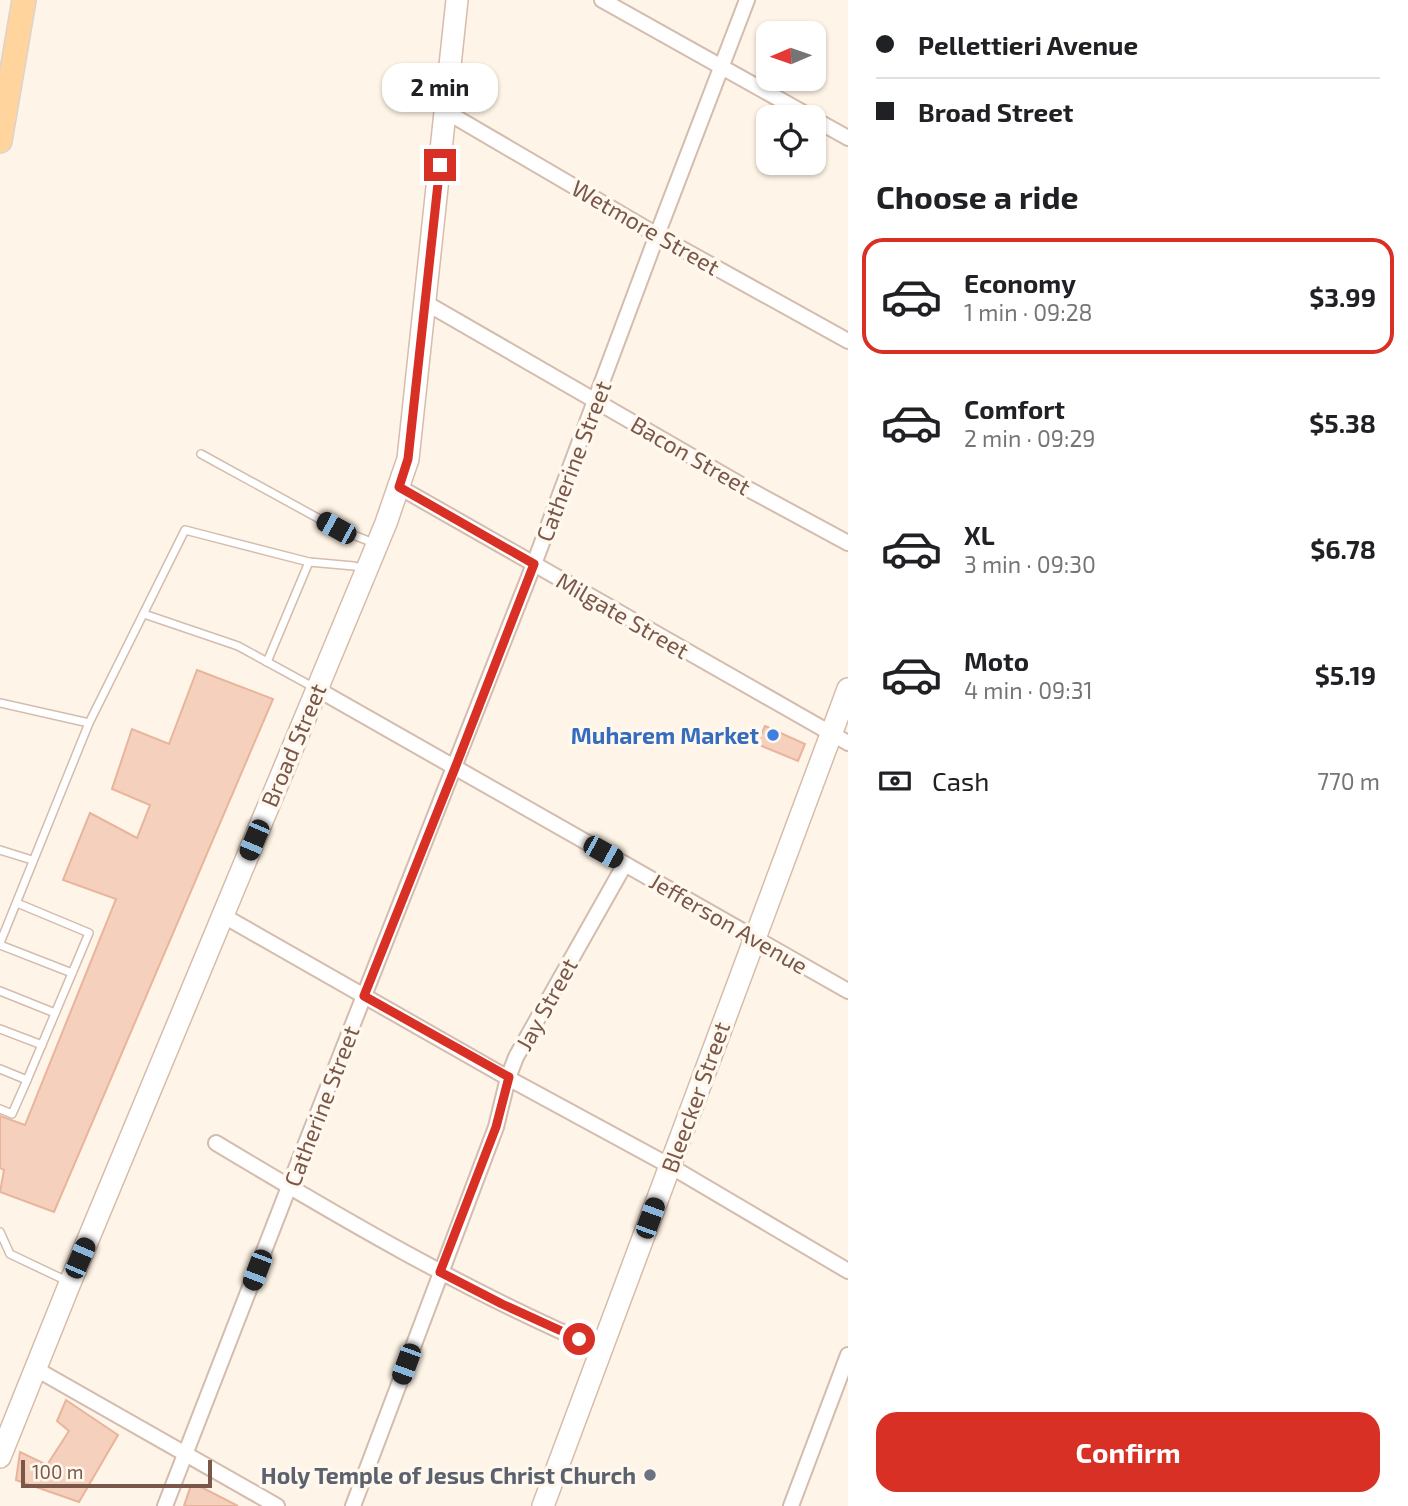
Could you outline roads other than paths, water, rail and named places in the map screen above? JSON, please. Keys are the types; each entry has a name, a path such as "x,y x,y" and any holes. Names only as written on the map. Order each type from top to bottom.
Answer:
{"main road":[{"path":"0,141 24,0"},
{"name":"Broad Street","path":"0,1457 367,569 408,459 457,0"},
{"name":"Bleecker Street","path":"543,1506 754,938 840,738 848,689"}],"street":[{"path":"602,0 789,105"},
{"name":"Catherine Street","path":"165,1506 534,564 747,0"},
{"name":"Wetmore Street","path":"445,111 657,235 848,341"},
{"path":"826,126 848,138"},
{"name":"Bacon Street","path":"426,303 750,490 848,543"},
{"name":"Milgate Street","path":"399,487 840,738"},
{"name":"Jefferson Avenue","path":"317,689 848,991"},
{"name":"Jay Street","path":"353,1506 496,1127 516,1056 625,864"},
{"path":"222,915 670,1166 848,1270"},
{"path":"216,1143 440,1272 512,1309 601,1349"},
{"path":"791,1506 848,1355"},
{"path":"36,1369 277,1506"}],"lane":[{"path":"201,454 336,528 377,544"},
{"path":"72,973 0,944 89,723 185,530 309,562 367,569"},
{"path":"267,662 309,562"},
{"path":"144,614 238,646 317,689"},
{"path":"0,703 89,723"},
{"path":"0,850 32,860"},
{"path":"0,1109 12,1114 89,933 17,903"},
{"path":"0,991 55,1013"},
{"path":"0,1029 42,1045"},
{"path":"0,1069 27,1080"},
{"path":"0,1232 10,1254 70,1283"}],"place":[{"name":"Muharem Market","path":"773,735"},
{"name":"Holy Temple of Jesus Christ Church","path":"650,1475"}]}
